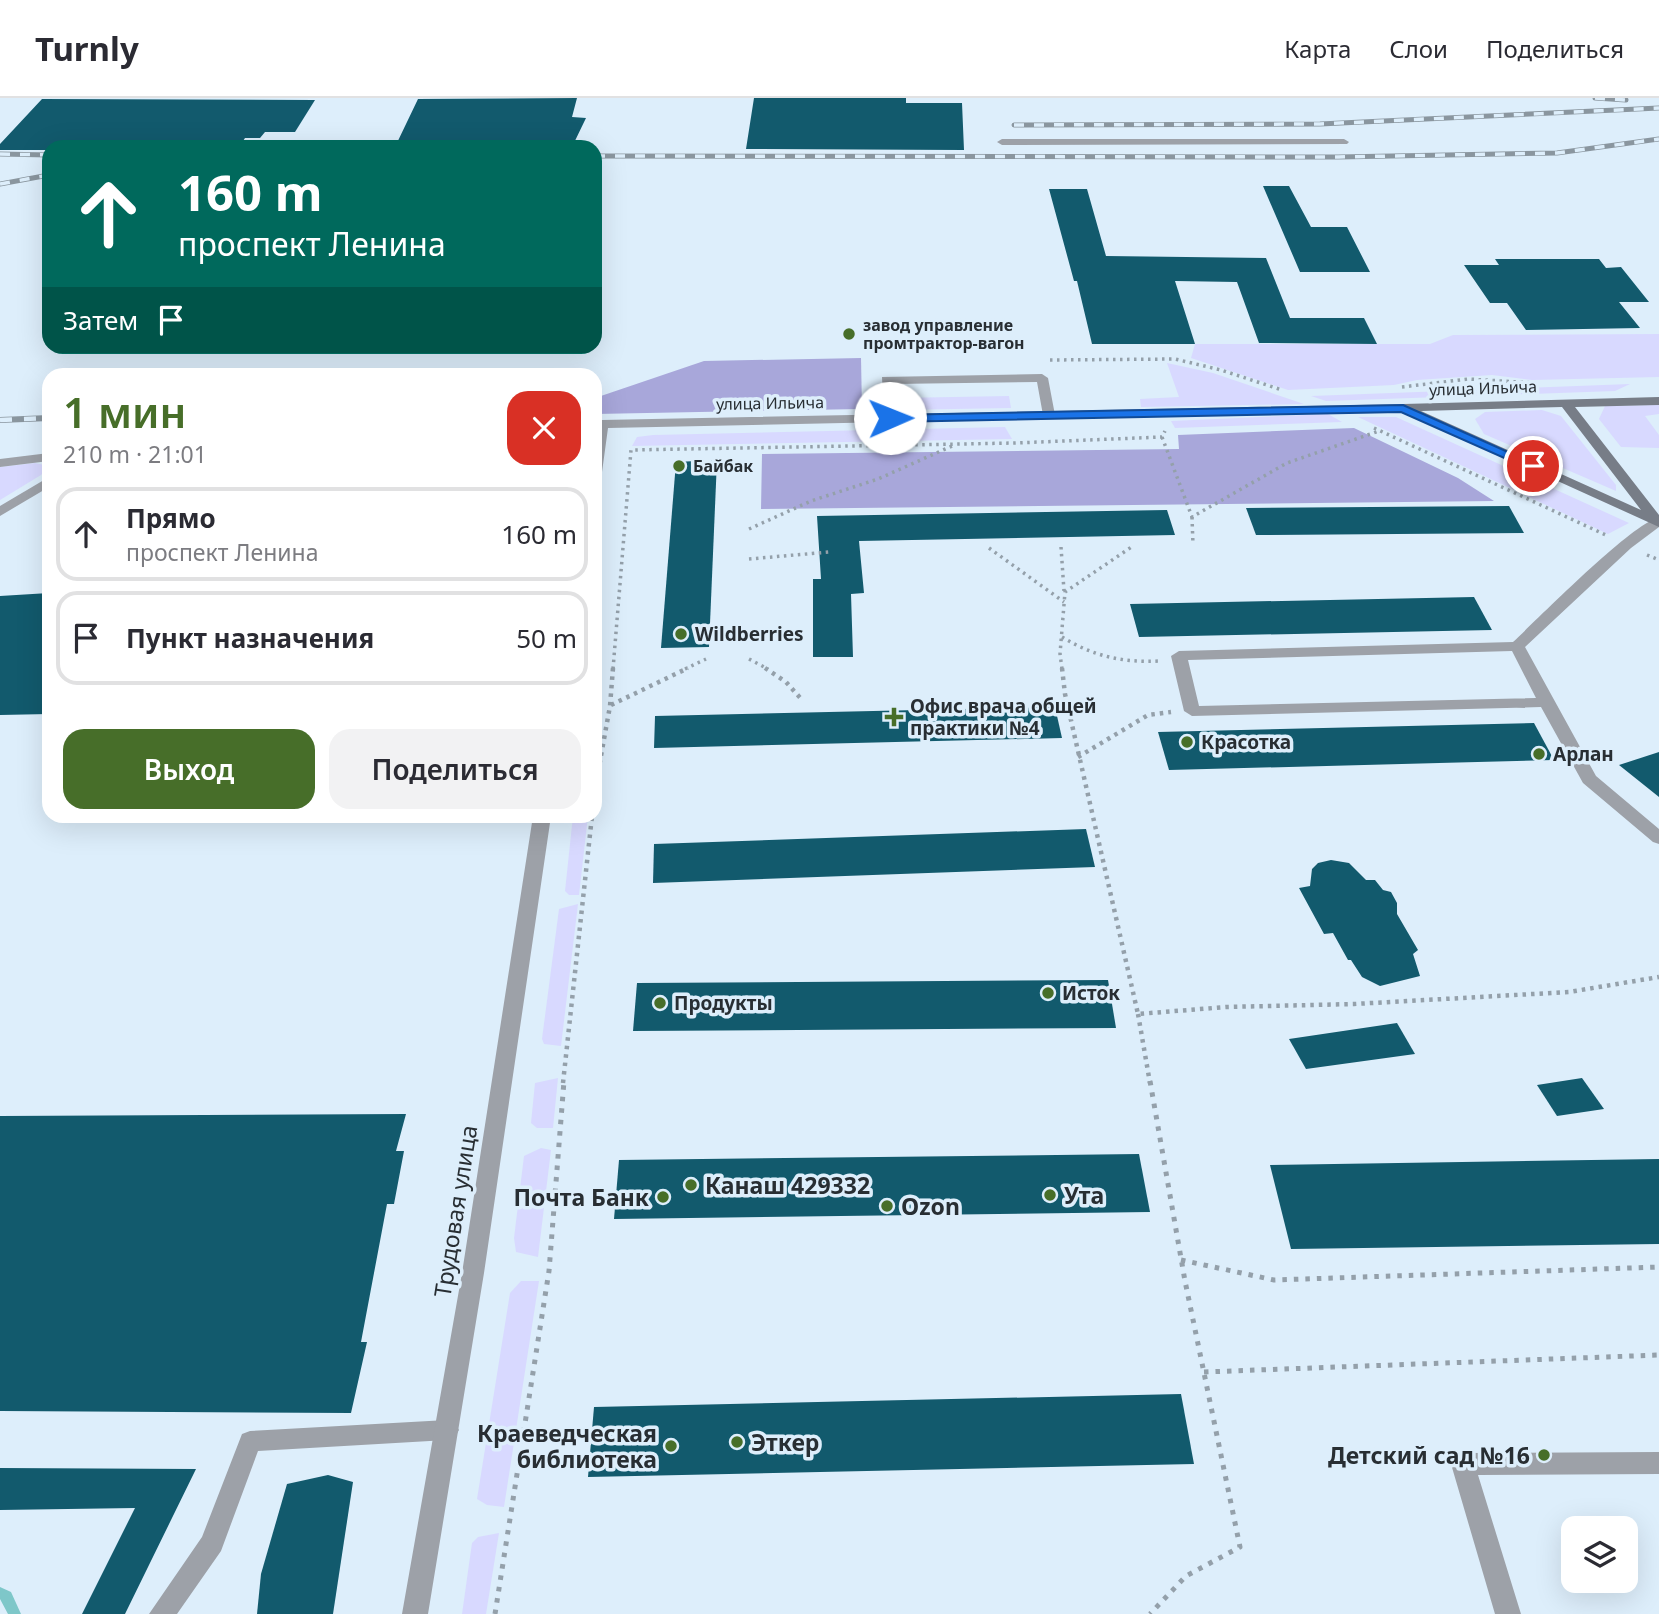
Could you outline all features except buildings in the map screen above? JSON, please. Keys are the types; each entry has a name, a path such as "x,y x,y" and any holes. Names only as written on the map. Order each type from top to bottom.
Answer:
{"street":[{"path":"1002,142 1344,142"},
{"path":"890,418 886,380 1042,378 1049,415"},
{"name":"улица Ильича","path":"602,424 1659,401"},
{"path":"1566,404 1658,522"},
{"path":"1403,408 1658,522"},
{"path":"0,463 42,458"},
{"path":"0,512 42,485"},
{"path":"1546,702 1192,710 1179,656 1517,646 1626,545 1658,522"},
{"path":"1517,646 1589,779 1659,838"},
{"name":"Трудовая улица","path":"415,1614 447,1430 541,823"},
{"path":"162,1614 212,1543 250,1441 447,1430"},
{"path":"1508,1614 1463,1464 1659,1463"}],"path":[{"path":"1039,360 1175,359 1221,370 1289,392"},
{"path":"1336,409 1338,413 1380,430 1659,561"},
{"path":"1162,437 1166,430"},
{"path":"1192,517 1287,463 1380,430"},
{"path":"602,750 610,706 631,450 1162,437"},
{"path":"1162,437 1192,517 1193,545"},
{"path":"749,529 811,501 878,480 955,444"},
{"path":"1065,592 1133,546"},
{"path":"1061,547 1065,592 1060,654 1065,694 1138,1014 1181,1260 1240,1547 1186,1576 1150,1614"},
{"path":"989,548 1064,602"},
{"path":"749,559 829,552"},
{"path":"1061,637 1088,653 1117,661 1158,661 1179,656"},
{"path":"610,706 706,659"},
{"path":"749,659 766,667 795,689 803,701"},
{"path":"1079,757 1148,715 1192,710"},
{"path":"495,1614 549,1271 566,1049 591,823"},
{"path":"1138,1014 1226,1007 1354,1004 1569,992 1659,976"},
{"path":"1181,1260 1274,1280 1659,1267"},
{"path":"1204,1372 1659,1355"}],"shaded area":[{"path":"1659,334 1659,377 1532,380 1492,375 1417,380 1394,385 1288,390 1191,358 1195,344 1430,344 1453,335"},
{"path":"861,358 862,409 602,414 602,396 704,361"},
{"path":"1167,363 1213,373 1304,404 1141,407 1140,399 1179,397"},
{"path":"1630,384 1615,391 1326,401 1311,396"},
{"path":"1009,396 1011,408 898,410 897,398"},
{"path":"1659,405 1659,414 1645,416 1659,435 1659,448 1621,447 1599,419 1605,406"},
{"path":"1542,410 1561,416 1616,485 1616,491 1484,434 1475,419 1485,412"},
{"path":"1328,414 1342,422 1175,428 1171,421"},
{"path":"1358,417 1396,417 1629,523 1608,534"},
{"path":"1005,427 1012,439 632,446 637,437 653,435"},
{"path":"1354,428 1458,478 1494,501 761,509 762,454 1179,449 1178,435"},
{"path":"35,463 42,464 42,474 0,500 0,467"},
{"path":"572,823 587,823 579,895 569,895 565,891"},
{"path":"578,904 561,1046 544,1044 542,1039 559,909"},
{"path":"558,1078 553,1128 537,1128 531,1123 535,1083"},
{"path":"541,1148 551,1150 538,1257 516,1252 514,1238 524,1156"},
{"path":"521,1281 539,1281 504,1507 487,1505 477,1499 510,1293"},
{"path":"499,1533 486,1614 462,1614 472,1543 478,1537"}],"waterway":[{"path":"0,1593 6,1596 15,1614"}],"railway":[{"path":"1595,98 1626,100"},
{"path":"1014,125 1320,124 1659,108"},
{"path":"602,156 1338,157 1557,153 1659,139"},
{"path":"0,154 42,155"},
{"path":"0,184 42,176"},
{"path":"0,420 42,418"}],"place":[{"name":"завод управление промтрактор-вагон","path":"849,334"},
{"name":"Байбак","path":"679,466"},
{"name":"Wildberries","path":"681,634"},
{"name":"Офис врача общей практики №4","path":"894,717"},
{"name":"Красотка","path":"1187,742"},
{"name":"Арлан","path":"1539,754"},
{"name":"Исток","path":"1048,993"},
{"name":"Продукты","path":"660,1003"},
{"name":"Канаш 429332","path":"691,1185"},
{"name":"Ута","path":"1050,1195"},
{"name":"Почта Банк","path":"663,1197"},
{"name":"Ozon","path":"887,1206"},
{"name":"Эткер","path":"737,1442"},
{"name":"Краеведческая библиотека","path":"671,1446"},
{"name":"Детский сад №16","path":"1544,1455"}],"route":[{"path":"890,418 1403,408 1533,466"}]}
